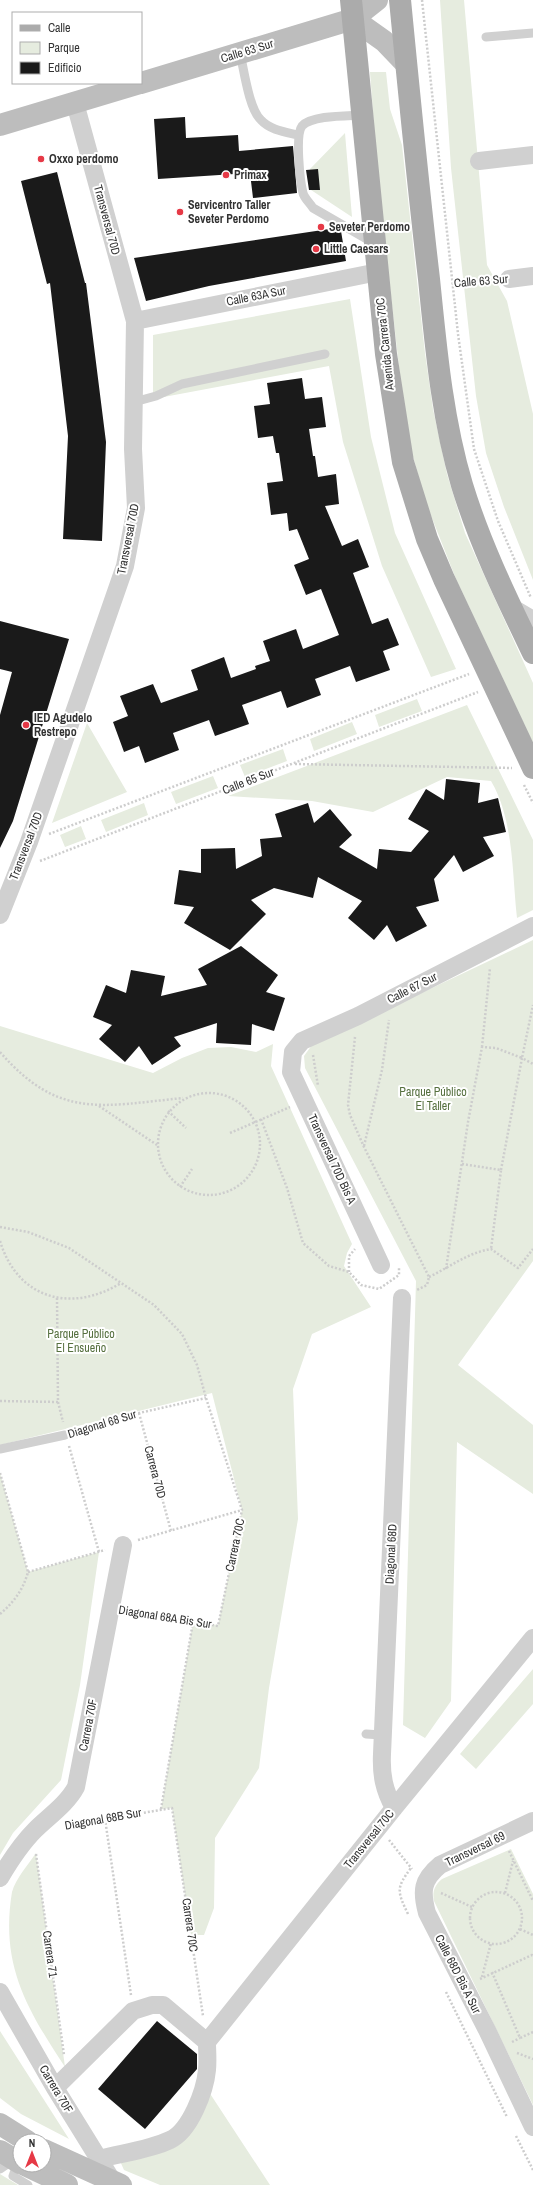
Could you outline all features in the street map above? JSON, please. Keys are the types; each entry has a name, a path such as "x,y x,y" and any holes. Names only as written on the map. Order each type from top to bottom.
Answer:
{"main road":[{"path":"400,0 429,286 443,400 462,484 473,518 510,607 533,653"},
{"name":"Avenida Carrera 70C","path":"352,10 386,354 402,462 427,539 478,672 524,768"}],"street":[{"name":"Calle 63 Sur","path":"142,83 240,53 377,0"},
{"path":"352,10 406,64"},
{"name":"Calle 63 Sur","path":"0,125 138,84"},
{"name":"Transversal 70D","path":"0,915 29,842 125,566 136,508 133,449 135,321 75,103"},
{"path":"479,161 533,155"},
{"name":"Calle 63A Sur","path":"135,321 378,272"},
{"name":"Calle 63 Sur","path":"509,279 533,276"},
{"path":"510,607 533,620"},
{"name":"Calle 67 Sur","path":"293,1052 302,1041 358,1016 533,926"},
{"name":"Transversal 70D Bis A","path":"293,1052 291,1072 381,1265"},
{"name":"Diagonal 68D","path":"394,1808 386,1792 381,1775 374,1734 402,1298"},
{"name":"Carrera 70F","path":"0,1878 12,1858 33,1832 66,1800 76,1787 112,1608 123,1545"},
{"name":"Transversal 70C","path":"207,2042 378,1827 533,1638"},
{"name":"Transversal 69","path":"424,1884 430,1874 440,1865 533,1821"},
{"name":"Calle 68D Bis A Sur","path":"424,1884 423,1899 427,1913 487,2030 533,2127"},
{"name":"Carrera 70F","path":"0,1992 61,2083 99,2159 116,2184"},
{"path":"61,2083 133,2011 152,2004 163,2005 207,2042 207,2070 202,2092 193,2113 181,2132 171,2140 160,2144 99,2159"},
{"path":"0,2124 14,2133"},
{"path":"52,2154 116,2184"},
{"path":"40,2173 67,2185"}],"lane":[{"path":"486,37 533,33"},
{"path":"240,53 255,112 261,121 274,129 298,135"},
{"path":"362,115 333,116 302,125 298,135 303,194 313,208 359,233 375,244"},
{"path":"134,402 156,396 182,384 325,354"},
{"path":"0,1450 66,1435"},
{"path":"14,2173 14,2176 28,2185"}],"path":[{"path":"422,0 452,284 474,449 498,521 533,602"},
{"name":"Calle 63 Sur","path":"429,286 509,279"},
{"name":"Calle 65 Sur","path":"29,842 478,672"},
{"name":"Calle 65 Sur","path":"18,870 478,692"},
{"path":"292,764 524,768"},
{"path":"446,1269 482,1047 490,966 483,970"},
{"path":"491,1249 501,1170 533,1005"},
{"path":"364,1146 382,1070 390,1015"},
{"path":"356,1029 348,1105 350,1115 428,1277 427,1285 402,1298"},
{"path":"482,1047 496,1048 533,1064"},
{"path":"0,1052 14,1068 38,1088 66,1101 99,1106 184,1098 204,1093 224,1095 241,1104 255,1122 260,1138 258,1158 252,1171 242,1183 234,1188 215,1194 195,1193 180,1186 163,1169 157,1145 159,1129 168,1111 184,1098"},
{"path":"313,1054 315,1075 319,1090"},
{"path":"230,1133 304,1100"},
{"path":"99,1106 157,1145"},
{"path":"168,1111 186,1128"},
{"path":"261,1119 287,1188 303,1243 329,1266 349,1272 361,1285 379,1289 399,1275 399,1260"},
{"path":"462,1164 501,1170"},
{"path":"180,1186 192,1169"},
{"name":"Carrera 70C","path":"0,1227 28,1232 69,1248 154,1305 182,1334 197,1365 242,1510 218,1626"},
{"path":"0,1241 4,1255 22,1278 38,1290 57,1298 70,1300 92,1297 122,1284"},
{"path":"428,1277 446,1269 466,1255 491,1249 518,1268 533,1249"},
{"path":"57,1298 58,1402 99,1552"},
{"name":"Diagonal 68 Sur","path":"66,1435 139,1413 206,1398"},
{"path":"0,1401 58,1402"},
{"name":"Carrera 70D","path":"139,1413 171,1531"},
{"path":"0,1473 28,1572 25,1584 13,1602 0,1614"},
{"name":"Diagonal 68A Bis Sur","path":"112,1608 218,1626"},
{"path":"161,1809 193,1622"},
{"name":"Carrera 70C","path":"172,1808 207,2042"},
{"name":"Diagonal 68B Sur","path":"62,1827 172,1808"},
{"path":"105,1819 133,2011"},
{"path":"378,1827 424,1884 472,1907"},
{"name":"Carrera 71","path":"33,1832 61,2083"},
{"path":"506,1845 533,1902"},
{"path":"505,1893 513,1861"},
{"path":"488,1892 505,1893 513,1897 522,1911 523,1919 520,1929 510,1940 503,1943 491,1943 478,1936 472,1928 470,1920 472,1907 481,1896 488,1892"},
{"path":"520,1929 533,1935"},
{"path":"481,1978 491,1943"},
{"path":"533,1955 492,1972 520,2038 533,2032"}],"green space":[{"path":"440,0 464,0 487,265 507,301 533,414 533,580 504,507 486,453 476,396 451,168"},
{"path":"370,72 386,72 390,109 402,145 425,353 433,409 447,474 465,533 533,683 533,743 456,579 426,503 412,453 400,376 378,181"},
{"path":"345,133 352,217 311,190 310,169"},
{"path":"350,299 371,437 395,533 456,669 431,677 382,566 343,442 329,366 153,399 153,335"},
{"path":"417,699 422,711 379,727 375,715"},
{"path":"467,705 533,840 533,910 517,918 513,865 508,830 499,796 491,781 447,777 373,812 312,801 228,796"},
{"path":"352,722 357,734 314,751 310,739"},
{"path":"87,723 127,792 52,823"},
{"path":"283,749 287,761 245,777 240,765"},
{"path":"213,776 218,788 176,804 171,792"},
{"path":"144,803 148,815 106,832 101,820"},
{"path":"81,826 86,839 65,847 60,835"},
{"name":"Parque Público El Taller","path":"533,940 533,1261 458,1365 533,1425 533,1494 457,1442 451,1701 425,1738 403,1725 416,1281 305,1068 304,1056 312,1045"},
{"name":"Parque Público El Ensueño","path":"0,1026 153,1073 182,1058 208,1048 231,1047 256,1052 273,1044 271,1066 352,1244 347,1253 344,1266 371,1307 312,1334 293,1389 298,1519 269,1688 259,1768 215,1838 214,1908 204,1935 191,1935 172,1808 161,1809 193,1622 218,1625 242,1510 212,1393 0,1445"},
{"path":"0,1473 28,1572 99,1552 80,1685 61,1780 13,1833 0,1855"},
{"path":"533,1669 533,1704 476,1769 460,1754"},
{"path":"511,1849 533,1894 533,2105 433,1897 435,1888 442,1879"},
{"path":"36,1853 65,2067 51,2046 28,2005 13,1964 10,1942 9,1918 12,1892 19,1877"},
{"path":"0,2031 69,2139 21,2114 0,2098"},
{"path":"207,2089 270,2185 160,2185 124,2170 120,2161 152,2152"},
{"path":"0,2174 18,2185 0,2185"}],"building":[{"path":"185,117 186,138 238,135 239,151 293,146 297,193 253,198 250,173 158,179 154,119"},
{"path":"318,169 320,190 309,190 306,170"},
{"path":"57,172 86,283 106,442 102,541 63,539 68,436 50,283 47,284 21,181"},
{"path":"336,228 341,231 346,261 209,286 146,301 134,258"},
{"path":"302,378 305,399 322,397 326,427 309,429 318,477 336,474 339,504 325,506 342,546 358,539 369,567 353,573 372,624 388,618 399,645 383,651 390,670 356,682 350,666 315,679 321,695 287,708 281,691 242,705 249,724 215,736 209,720 173,733 179,750 145,763 139,746 124,752 113,722 128,716 120,696 153,684 161,703 198,690 191,670 224,657 231,678 256,669 255,666 270,661 263,641 296,629 303,649 339,635 321,589 306,595 294,565 309,559 297,529 289,531 287,513 271,515 267,483 283,481 279,453 276,453 273,436 258,438 254,406 270,404 267,383"},
{"name":"IED Agudelo Restrepo","path":"0,621 69,639 13,821 0,848 0,715 12,672 0,669"},
{"path":"446,779 480,783 478,803 498,798 506,832 483,837 494,856 463,872 454,855 434,879 439,901 416,907 427,926 396,942 387,925 374,940 348,918 362,901 318,877 313,898 274,888 251,900 266,914 230,950 184,923 194,907 174,904 179,870 201,873 201,849 235,848 236,869 262,856 260,839 282,837 275,814 308,803 314,823 330,809 352,835 339,847 377,869 379,849 411,852 429,831 408,819 426,789 444,800"},
{"path":"241,946 278,975 266,992 285,998 274,1031 252,1024 251,1045 216,1043 217,1023 174,1037 181,1046 152,1065 139,1046 125,1062 99,1039 112,1025 93,1017 106,985 126,993 131,970 165,976 161,996 207,985 198,969"},
{"path":"157,2021 197,2054 197,2069 145,2129 98,2089"}],"place":[{"name":"Oxxo perdomo","path":"41,159"},
{"name":"Primax","path":"226,175"},
{"name":"Servicentro Taller Seveter Perdomo","path":"180,212"},
{"name":"Seveter Perdomo","path":"321,227"},
{"name":"Little Caesars","path":"316,249"},
{"name":"IED Agudelo Restrepo","path":"26,725"}]}
